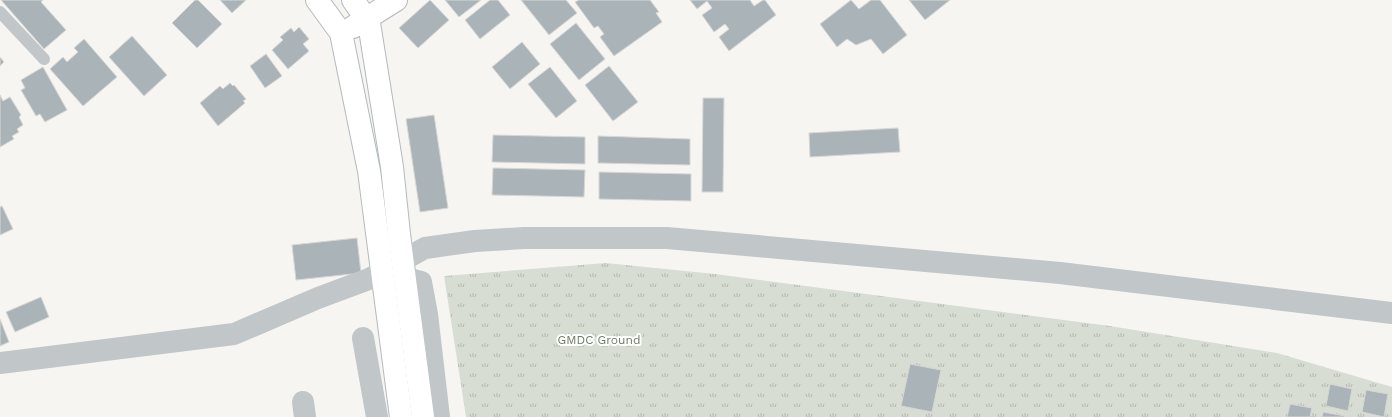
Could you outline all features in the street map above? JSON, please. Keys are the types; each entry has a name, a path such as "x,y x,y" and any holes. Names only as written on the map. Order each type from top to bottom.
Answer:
{"street":[{"path":"317,0 342,33 369,171 401,417"},
{"path":"353,0 369,23 392,167 423,417"},
{"path":"342,33 396,0"},
{"path":"0,363 234,334 382,272 404,269 425,248 475,241 524,238 667,238 1060,273 1392,313"},
{"path":"404,269 421,282 428,314 439,417"},
{"path":"363,338 377,417"}],"lane":[{"path":"0,12 44,59"}],"green space":[{"name":"GMDC Ground","path":"606,263 715,274 1110,326 1277,353 1392,387 1392,417 466,417 444,276"}],"building":[{"path":"1,0 43,0 41,2 66,30 44,49"},
{"path":"195,0 198,0 222,24 197,48 172,23"},
{"path":"220,0 246,0 232,13"},
{"path":"430,0 449,20 418,48 399,28"},
{"path":"445,0 481,0 459,17"},
{"path":"490,0 498,0 510,15 480,39 465,20"},
{"path":"521,0 566,0 577,13 549,35"},
{"path":"579,0 650,0 659,12 656,13 662,22 614,56 600,37 604,34 598,26 594,28 575,2"},
{"path":"690,0 750,0 754,6 765,0 776,15 729,51 719,37 729,29 725,24 714,32 702,15 712,8 707,1 697,9"},
{"path":"851,0 859,9 871,0 880,0 907,35 883,54 871,39 856,45 847,39 837,47 820,24"},
{"path":"909,0 950,0 925,20"},
{"path":"576,23 605,59 579,80 550,44"},
{"path":"299,27 309,39 303,44 309,51 288,69 272,50 283,40 280,37 291,28 294,32"},
{"path":"132,36 167,75 144,96 109,57"},
{"path":"84,39 117,77 83,106 50,69 63,57 67,62 78,52 74,48"},
{"path":"522,42 540,64 510,89 492,67"},
{"path":"266,54 282,76 265,88 250,66"},
{"path":"0,57 4,62 0,66"},
{"path":"609,66 638,102 613,121 585,85"},
{"path":"43,67 67,110 45,122 40,114 36,116 21,90 25,88 21,80"},
{"path":"550,67 577,101 556,118 528,84"},
{"path":"230,83 233,86 234,85 246,99 243,101 245,103 218,126 200,103 220,86 223,89"},
{"path":"0,95 3,101 10,97 21,115 19,117 23,125 17,129 19,132 12,136 14,139 0,147"},
{"path":"703,98 724,98 723,192 702,192"},
{"path":"434,115 448,208 420,212 406,119"},
{"path":"898,128 900,152 810,157 809,133"},
{"path":"493,135 585,137 585,164 492,162"},
{"path":"598,136 690,139 690,165 598,163"},
{"path":"493,168 585,170 584,197 492,195"},
{"path":"599,172 691,174 691,201 599,199"},
{"path":"2,206 13,229 0,235 0,207"},
{"path":"357,238 361,273 296,280 292,245"},
{"path":"41,297 49,317 15,332 6,312"},
{"path":"0,319 9,342 0,346"},
{"path":"910,364 941,370 932,412 901,406"},
{"path":"1330,384 1352,389 1348,411 1326,406"},
{"path":"1366,390 1388,394 1384,417 1362,412"},
{"path":"1290,404 1312,408 1310,417 1287,417"},
{"path":"1323,412 1345,416 1345,417 1322,417"}]}
